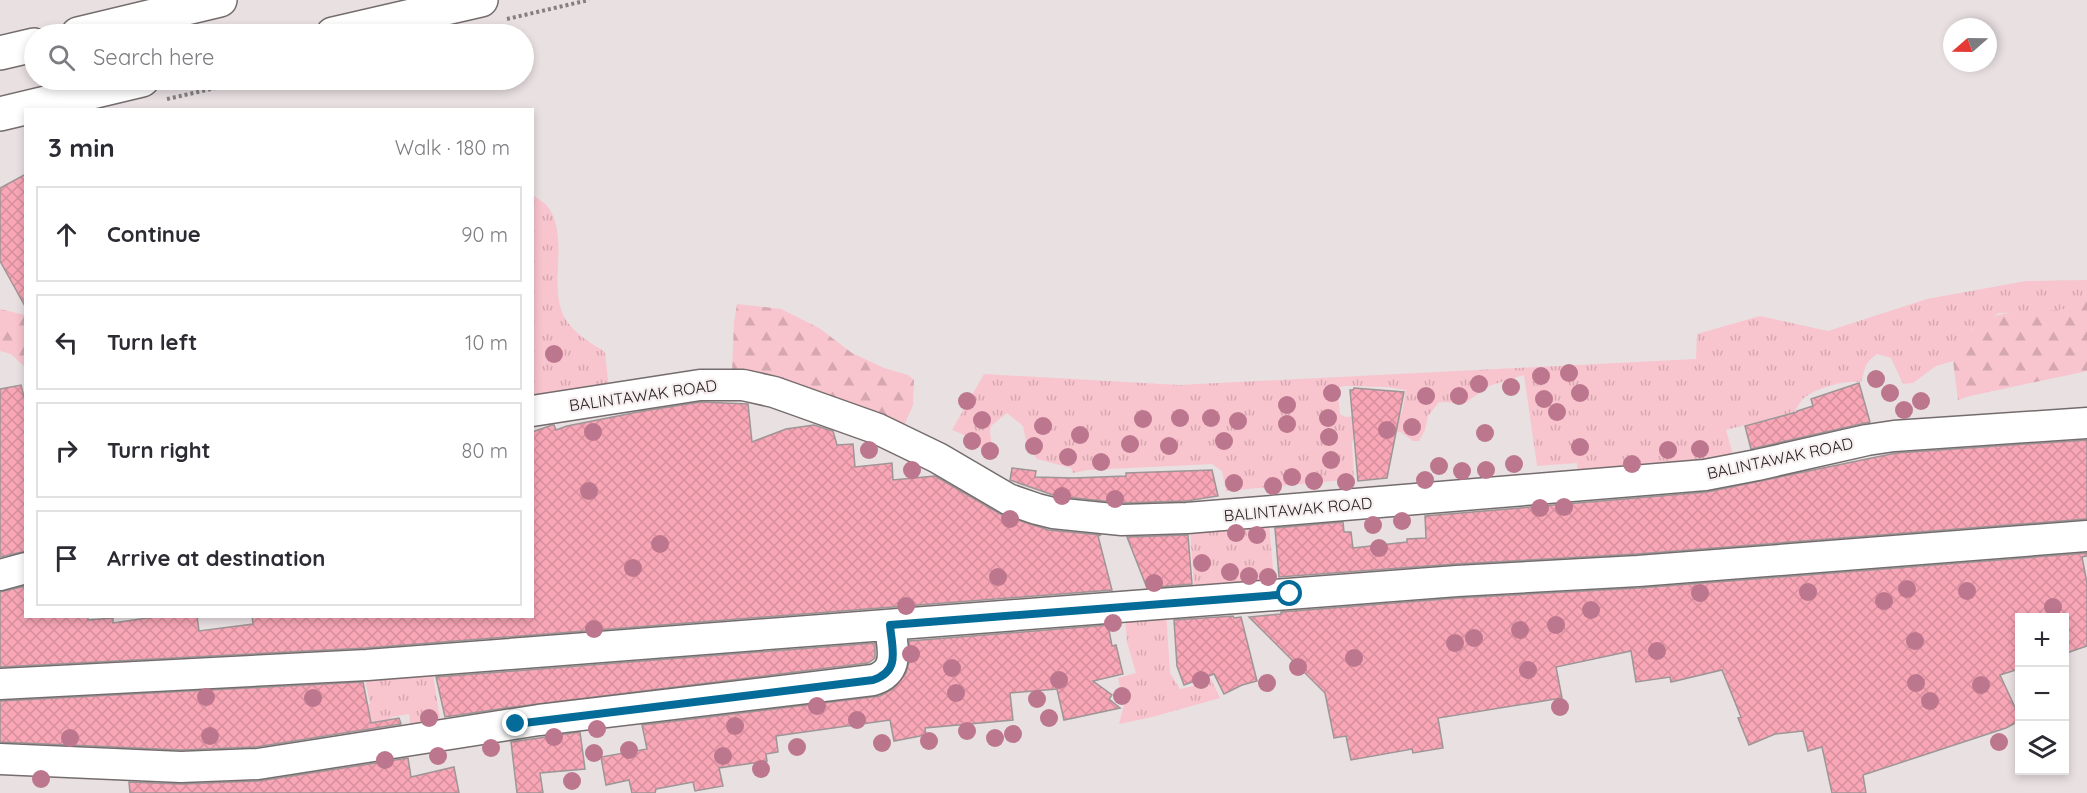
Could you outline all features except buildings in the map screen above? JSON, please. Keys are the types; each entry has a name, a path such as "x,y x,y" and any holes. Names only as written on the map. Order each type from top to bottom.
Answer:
{"highway":[{"path":"120,24 220,0"},
{"path":"401,24 490,11"},
{"path":"0,53 24,47"},
{"path":"38,108 154,90"},
{"path":"0,114 24,110"}],"street":[{"name":"BALINTAWAK ROAD","path":"534,411 712,384 760,388 878,429 938,458 1000,495 1022,504 1053,513 1133,520 1186,518 1670,478 1750,467 1894,436 2087,423"},
{"path":"0,684 356,665 1474,579 1638,571 2087,536"},
{"path":"0,575 24,569"},
{"path":"0,759 181,767 258,764 539,720 873,680 888,673 892,666 890,625"}],"path":[{"path":"490,11 589,0"}],"green space":[{"path":"534,196 549,208 556,223 557,282 561,310 568,323 576,331 605,352 609,389 534,401"},
{"path":"2087,280 2087,301 2076,307 2048,312 1999,313 1971,330 1959,355 1953,361 1936,366 1913,383 1903,384 1891,358 1877,354 1867,364 1861,382 1838,384 1821,389 1802,400 1794,412 1726,430 1733,455 1720,459 1578,474 1577,463 1537,466 1524,375 1489,386 1465,403 1439,402 1428,416 1425,430 1419,441 1413,441 1401,432 1356,435 1352,442 1354,479 1226,491 1222,471 1212,464 1088,470 1073,473 1071,468 1037,459 1026,441 1023,426 1007,413 991,426 993,453 991,456 969,438 952,430 984,374 1179,385 1696,359 1697,334 1760,316 1828,331 1927,299 2026,281","holes":["1345,386 1406,390 1402,412 1397,421 1358,416 1345,417 1340,414 1337,388"]},
{"path":"2087,301 2087,371 1958,400 1953,361 1966,337 1985,320 2013,312 2058,310"},
{"path":"737,304 781,309 819,328 852,353 884,368 908,375 914,380 913,405 902,430 732,371"},
{"path":"0,309 24,315 24,366 11,354 0,351"},
{"path":"1269,524 1274,580 1194,586 1190,530"},
{"path":"1166,611 1170,673 1180,689 1211,679 1220,698 1119,724 1124,705 1118,678 1136,673 1127,642 1125,614"},
{"path":"432,669 441,725 411,730 409,714 391,717 393,733 360,738 354,707 370,704 364,674"}],"route":[{"path":"516,724 873,680 888,673 892,666 890,625 1290,594"}]}
